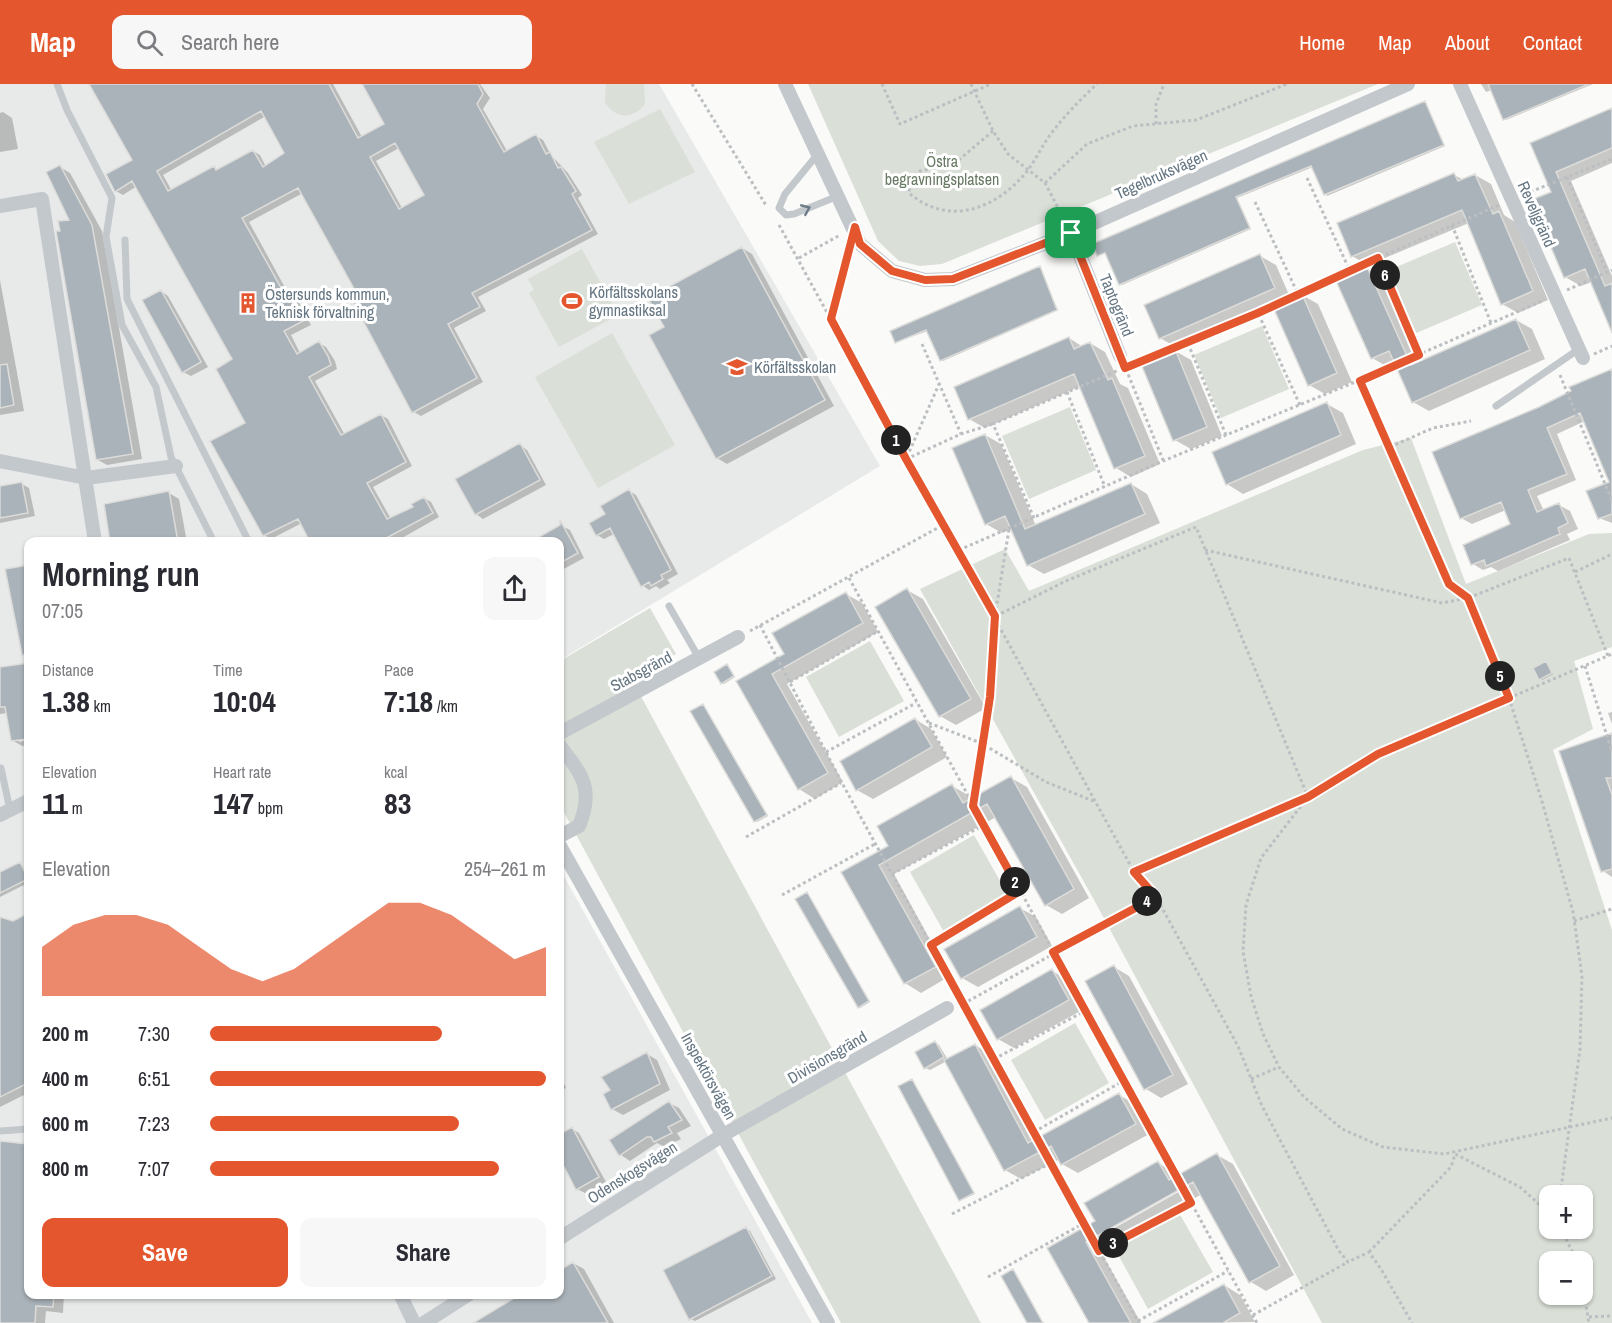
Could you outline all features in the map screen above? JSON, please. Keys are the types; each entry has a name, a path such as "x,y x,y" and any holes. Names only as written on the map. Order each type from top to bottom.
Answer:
{"street":[{"name":"Tegelbruksvägen","path":"785,84 855,227 860,244 892,271 925,280 953,279 1071,233 1408,84"},
{"name":"Reveljgränd","path":"1460,84 1581,353"},
{"path":"0,206 42,199 94,537"},
{"name":"Taptogränd","path":"1071,233 1123,362"},
{"path":"0,461 86,478 176,466"},
{"name":"Stabsgränd","path":"564,731 738,637"},
{"path":"564,752 580,774 586,788 587,806 579,826 564,834"},
{"path":"5,813 24,803"},
{"name":"Inspektörsvägen","path":"564,853 828,1323"},
{"name":"Divisionsgränd","path":"723,1135 946,1008"},
{"name":"Odenskogsvägen","path":"564,1235 723,1135"},
{"path":"402,1299 414,1323"},
{"path":"424,1323 462,1299"}],"lane":[{"path":"57,84 67,110 112,198 106,237 122,325 156,387 165,436 176,466 212,537"},
{"path":"819,153 785,194 777,215 794,214 839,195"},
{"path":"124,240 128,299 247,537"},
{"path":"1496,406 1581,353"},
{"path":"669,606 699,658"},
{"path":"1,768 5,813"},
{"path":"0,1131 24,1129"}],"path":[{"path":"692,84 777,215 906,459 959,550 1134,872 1156,897 1239,1046 1262,1106 1339,1251 1348,1263"},
{"path":"882,84 900,124 991,84"},
{"path":"971,84 993,130 1008,154 1029,168 1045,183 1071,233"},
{"path":"993,130 954,164 921,171 910,179 909,193 922,204 941,210 961,212 986,205 1016,183 1029,168 1048,137 1075,105 1097,84"},
{"path":"1156,124 1156,104 1164,84"},
{"path":"1045,183 1087,144 1133,126 1196,120 1287,84"},
{"path":"906,459 961,434 993,424 1068,392 1123,362 1187,341 1258,313 1452,225 1612,159"},
{"path":"1567,177 1607,272"},
{"path":"1306,178 1350,270"},
{"path":"1255,202 1298,294"},
{"path":"1452,225 1491,323"},
{"path":"799,258 855,227"},
{"path":"831,319 855,227"},
{"path":"1378,258 1419,355"},
{"path":"959,550 1163,461 1360,381 1612,270"},
{"path":"1258,313 1300,405"},
{"path":"1187,341 1226,435"},
{"path":"922,344 961,434"},
{"path":"1123,362 1163,461"},
{"path":"1558,369 1612,501"},
{"path":"1360,381 1449,584 1468,598 1509,698 1541,798 1574,921 1582,976 1580,1049 1561,1185"},
{"path":"906,459 939,384"},
{"path":"1068,392 1105,487"},
{"path":"1390,447 1433,428 1471,421"},
{"path":"993,424 1034,518"},
{"path":"738,637 943,525"},
{"path":"995,616 1066,581 1196,527 1308,797"},
{"path":"973,806 981,743 990,697 995,616 1009,529"},
{"path":"1134,872 1308,797 1378,754 1610,655 1569,558 1468,598 1442,603 1205,550"},
{"path":"1575,572 1612,554"},
{"path":"849,578 1257,1323"},
{"path":"760,625 825,752 1138,1322 1228,1271"},
{"path":"790,682 878,632"},
{"path":"1585,666 1612,752"},
{"path":"825,752 917,703"},
{"path":"928,722 981,743 1046,782 1096,802"},
{"path":"746,837 842,783"},
{"path":"1308,797 1261,858 1246,905 1242,951 1251,996 1263,1034 1279,1067 1304,1097 1342,1129 1383,1147 1444,1154 1612,1118"},
{"path":"892,874 984,825"},
{"path":"782,895 875,844"},
{"path":"931,945 1020,891"},
{"path":"946,1008 963,1004 1053,952 1156,897"},
{"path":"1574,921 1612,909"},
{"path":"994,1059 1086,1011"},
{"path":"1251,1079 1279,1067"},
{"path":"1034,1132 1124,1081"},
{"path":"1253,1315 1369,1252 1451,1167 1455,1154 1520,1186 1539,1204"},
{"path":"952,1214 1051,1163"},
{"path":"1099,1251 1191,1203"},
{"path":"988,1277 1083,1222"},
{"path":"1369,1252 1412,1323"},
{"path":"1587,1305 1589,1323"},
{"path":"1589,1317 1612,1316"}],"shaded area":[{"path":"0,84 659,84 880,466 564,658 564,537 24,537 24,1299 564,1299 564,876 812,1323 0,1323"}],"green space":[{"path":"606,84 644,84 645,104 630,115 614,112 605,102"},
{"name":"Östra begravningsplatsen","path":"808,84 1378,84 942,264 920,266 899,261 878,241"},
{"path":"660,109 695,172 629,204 594,142"},
{"path":"1455,242 1482,305 1414,334 1387,271"},
{"name":"Körfältsskolans gymnastiksal","path":"582,249 618,315 559,347 529,293 534,290 528,279"},
{"path":"1262,326 1289,389 1221,418 1194,355"},
{"path":"612,333 675,445 598,488 535,377"},
{"path":"1070,407 1096,470 1029,499 1002,436"},
{"path":"1411,438 1466,584 1589,534 1612,533 1612,647 1574,661 1593,729 1553,750 1612,930 1612,1323 1322,1323 1093,898 920,589 1005,549 1029,591 1363,450"},
{"path":"650,608 676,654 631,678 981,1323 841,1323 564,812 565,658"},
{"path":"870,641 904,701 839,737 806,677"},
{"path":"974,835 1008,895 944,932 910,872"},
{"path":"1075,1023 1109,1083 1045,1120 1011,1060"},
{"path":"1179,1213 1213,1272 1148,1309 1115,1249"}],"building":[{"path":"89,84 329,84 358,138 384,124 362,84 478,84 483,94 477,104 504,152 536,134 546,154 550,152 558,168 561,167 576,191 572,194 592,230 472,293 480,307 448,324 477,378 412,413 351,298 357,294 298,188 242,218 284,293 289,291 305,320 284,331 297,354 319,341 328,356 331,365 309,377 341,435 381,414 406,462 367,483 387,519 413,507 411,504 424,497 433,513 388,537 307,537 298,519 263,536 210,441 245,423 216,369 232,359 132,181 115,192 106,174 132,160","holes":["261,111 284,153 263,167 253,150 216,170 214,166 168,191 157,171","395,143 424,195 399,209 370,157"]},
{"path":"1488,84 1589,84 1503,120"},
{"path":"1425,101 1444,145 1324,195 1311,166 1236,197 1250,228 1119,285 1105,253 1097,256 1092,244"},
{"path":"1612,108 1612,148 1556,172 1605,286 1612,283 1612,333 1585,269 1564,278 1531,200 1551,192 1530,143"},
{"path":"60,165 92,225 133,454 96,460 56,231 60,231 58,221 69,220 46,172"},
{"path":"1454,173 1458,181 1475,174 1493,214 1499,211 1533,291 1501,305 1462,210 1351,257 1337,223"},
{"name":"Körfältsskolan","path":"742,247 825,400 716,459 649,335 664,327 648,298"},
{"path":"1260,254 1275,288 1159,339 1144,305"},
{"path":"1040,266 1057,310 940,361 926,330 895,343 890,331"},
{"path":"1367,267 1411,365 1516,319 1530,350 1412,403 1389,351 1371,359 1336,281"},
{"path":"161,290 201,362 182,373 142,300"},
{"path":"1302,294 1337,373 1308,386 1273,307"},
{"path":"1069,337 1074,349 1090,342 1108,380 1112,378 1145,456 1114,469 1074,374 968,420 954,387"},
{"path":"1175,349 1207,427 1173,441 1141,364"},
{"path":"7,364 14,405 0,408 0,365"},
{"path":"1612,369 1612,514 1598,519 1586,491 1609,482 1580,413 1547,428 1567,474 1528,490 1537,512 1559,503 1568,523 1558,528 1560,534 1486,566 1484,560 1471,565 1463,545 1510,524 1501,502 1460,519 1432,452 1539,407 1571,391 1569,387"},
{"path":"1327,402 1341,435 1226,485 1212,452"},
{"path":"985,434 1025,529 1131,483 1145,514 1027,566 1005,516 985,525 952,448"},
{"path":"520,443 540,480 475,515 455,479"},
{"path":"22,482 28,513 0,518 0,486"},
{"path":"629,489 671,570 661,575 663,579 651,586 649,582 641,587 610,528 596,536 589,523 605,514 600,506"},
{"path":"169,491 177,537 109,537 104,504"},
{"path":"560,520 578,553 564,561 564,537 539,537 560,525"},
{"path":"24,566 24,655 22,655 5,569"},
{"path":"907,588 971,699 939,717 875,607"},
{"path":"846,592 863,623 772,674 828,773 798,790 736,681 784,654 772,633"},
{"path":"1546,661 1552,673 1539,680 1533,668"},
{"path":"24,664 24,739 11,741 5,707 0,707 0,667"},
{"path":"727,664 734,676 721,684 714,672"},
{"path":"703,704 767,815 754,822 690,711"},
{"path":"915,718 932,747 856,791 840,761"},
{"path":"1612,733 1612,778 1606,778 1612,795 1612,869 1601,872 1559,751"},
{"path":"1011,776 1074,889 1045,906 987,804 879,865 936,967 904,984 841,872 888,846 877,826 952,784 963,803"},
{"path":"20,862 24,870 24,881 0,893 0,872"},
{"path":"807,892 869,1001 858,1008 795,899"},
{"path":"1020,906 1037,937 961,979 944,949"},
{"path":"24,915 24,1085 0,1097 0,917 13,921"},
{"path":"1114,965 1173,1075 1144,1090 1085,981"},
{"path":"1052,969 1069,1000 997,1040 980,1010"},
{"path":"935,1041 944,1057 924,1069 915,1052"},
{"path":"975,1044 1028,1143 1119,1093 1136,1124 1061,1165 1051,1146 1004,1171 944,1060"},
{"path":"647,1052 660,1084 611,1110 603,1094 610,1090 601,1077"},
{"path":"912,1079 974,1193 959,1201 898,1086"},
{"path":"669,1101 682,1120 668,1127 672,1133 654,1142 651,1137 647,1137 619,1156 609,1140"},
{"path":"572,1127 599,1177 576,1190 564,1167 564,1132"},
{"path":"0,1141 24,1144 24,1299 54,1299 53,1307 36,1306 35,1323 0,1323"},
{"path":"1217,1153 1280,1266 1249,1283 1193,1182 1086,1242 1131,1323 1089,1323 1047,1248 1095,1221 1084,1203 1158,1161 1169,1180"},
{"path":"746,1227 772,1276 689,1320 663,1270"},
{"path":"573,1262 608,1323 473,1323 513,1299 564,1299 564,1268"},
{"path":"1013,1269 1043,1323 1027,1323 1001,1276"},
{"path":"1224,1284 1240,1313 1223,1323 1153,1323"}],"place":[{"name":"Körfältsskolans gymnastiksal","path":"572,301"},
{"name":"Östersunds kommun, Teknisk förvaltning","path":"248,303"},
{"name":"Körfältsskolan","path":"737,367"}],"route":[{"path":"855,227 860,244 892,271 925,280 953,279 1071,233 1125,368 1258,313 1378,258 1419,355 1360,381 1449,584 1468,598 1509,698 1378,754 1308,797 1134,872 1156,897 1053,952 1191,1203 1099,1251 931,945 1020,891 973,806 981,743 990,697 995,616 906,459 831,319 855,227"}]}
